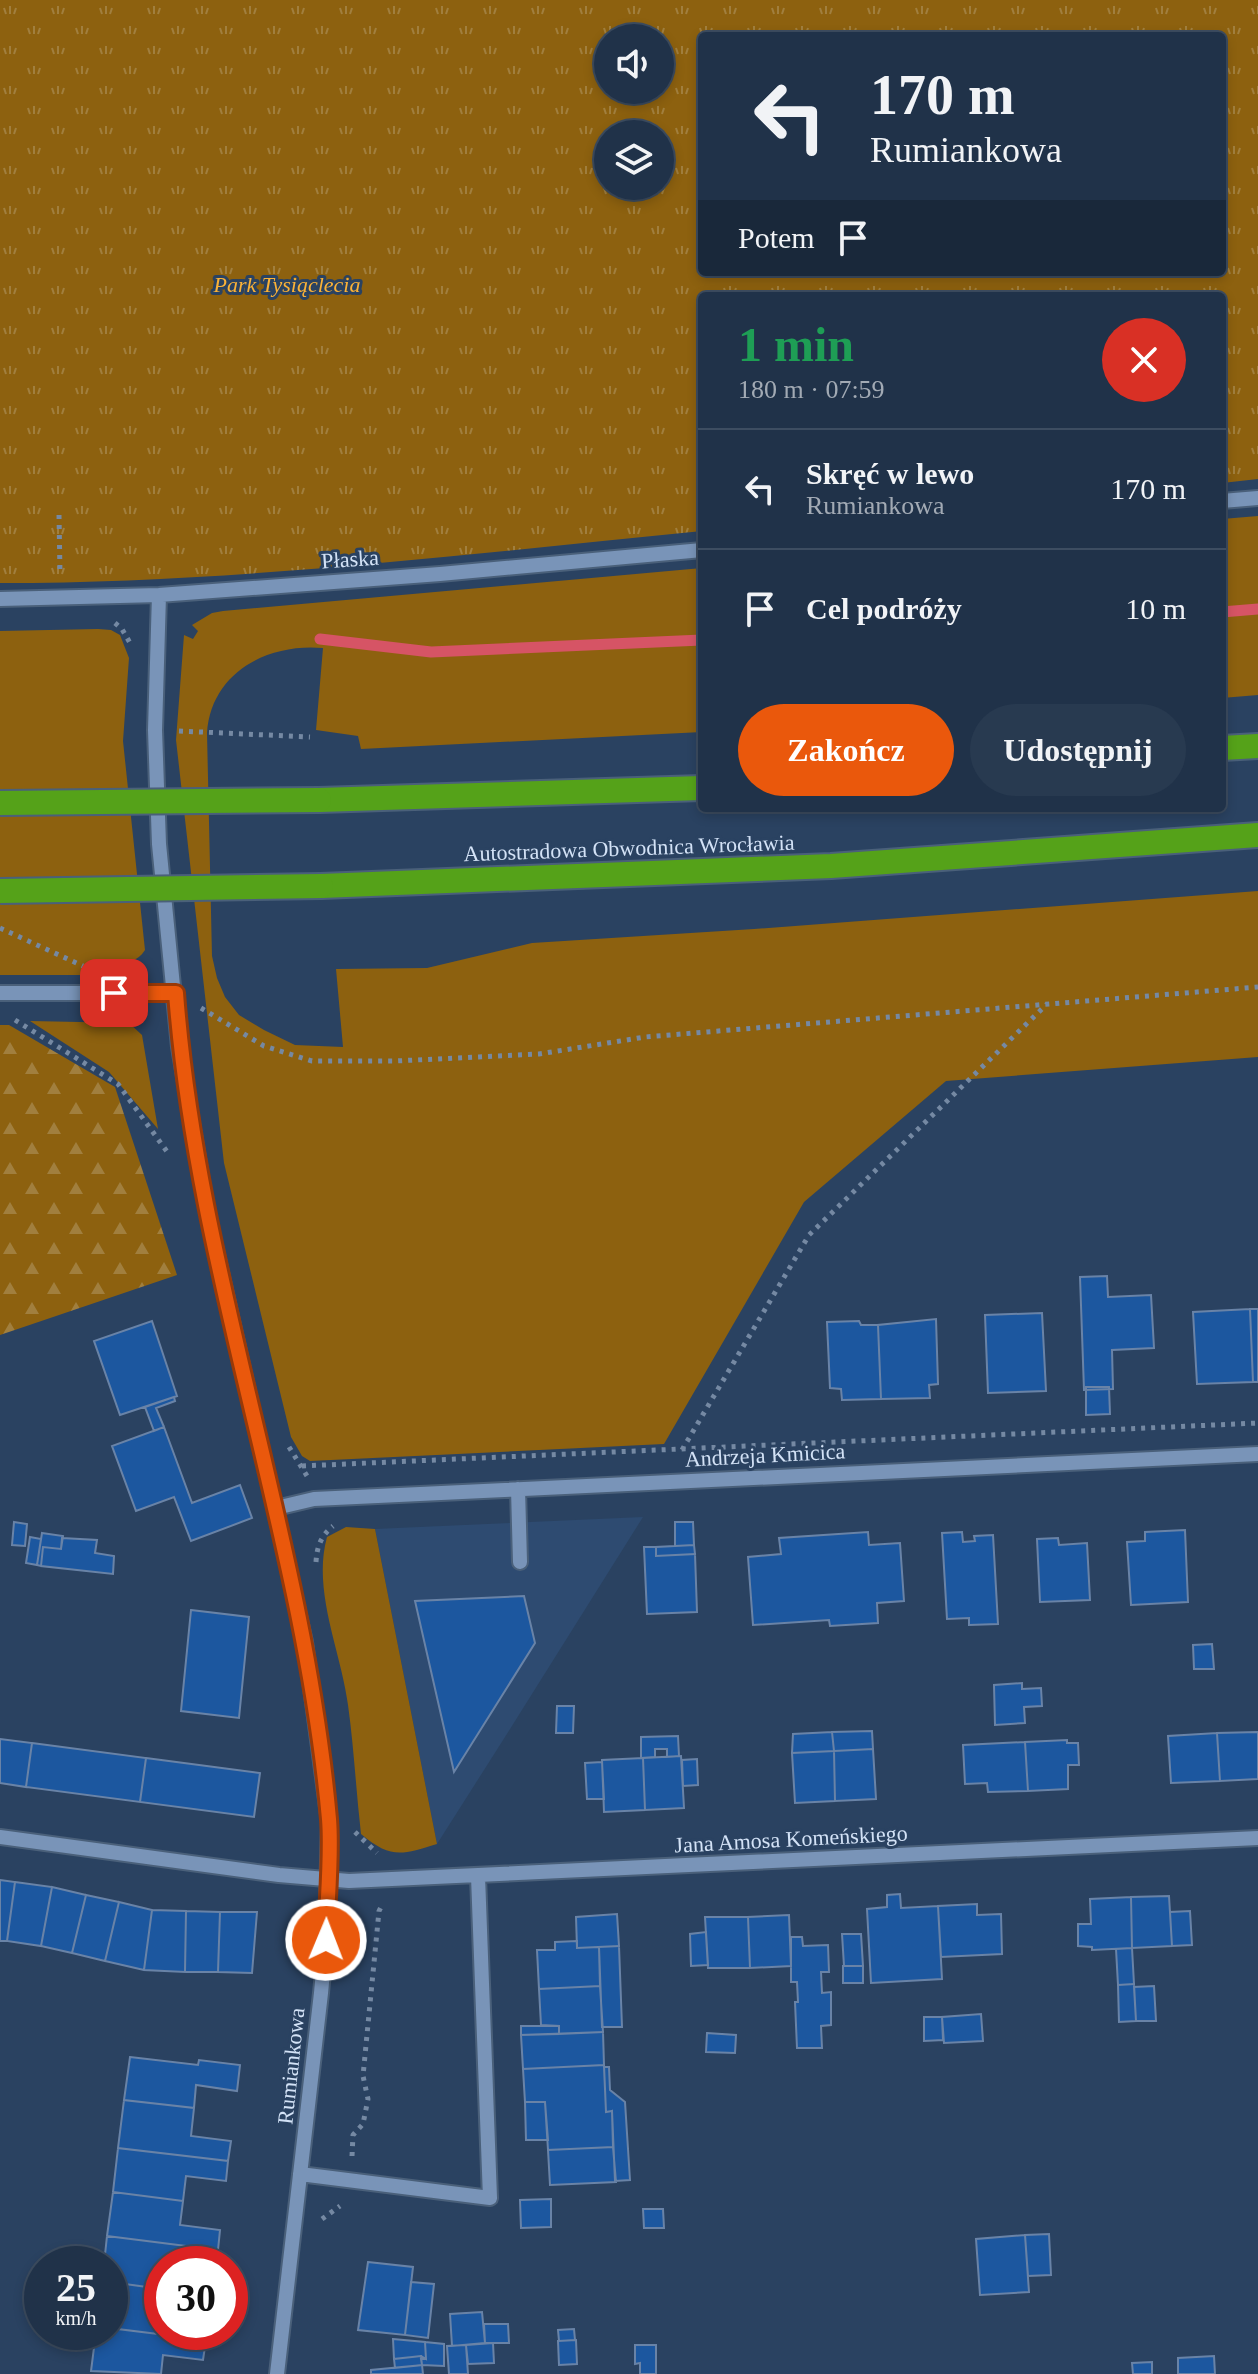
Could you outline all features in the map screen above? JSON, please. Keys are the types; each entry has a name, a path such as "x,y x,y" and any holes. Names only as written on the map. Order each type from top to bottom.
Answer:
{"highway":[{"path":"1226,748 1258,746"},
{"path":"0,803 319,800 698,788"},
{"name":"Autostradowa Obwodnica Wrocławia","path":"0,891 321,886 831,866 1258,835"}],"street":[{"path":"1226,501 1258,498"},
{"name":"Płaska","path":"0,599 159,595 698,550"},
{"name":"Rumiankowa","path":"159,595 155,730 159,844 179,1047 200,1177 305,1642 329,1822 326,1940 277,2374"},
{"path":"0,993 176,993"},
{"name":"Andrzeja Kmicica","path":"276,1508 314,1499 1258,1454"},
{"path":"518,1489 520,1562"},
{"name":"Jana Amosa Komeńskiego","path":"0,1837 327,1881 1258,1838"},
{"path":"300,2174 490,2198 478,1876"}],"path":[{"path":"59,515 60,599"},
{"path":"207,733 310,737"},
{"path":"0,928 94,971"},
{"path":"176,993 264,1046 312,1061 395,1061 539,1054 645,1037 1258,987"},
{"path":"663,1482 809,1235 1048,1003"},
{"path":"7,1015 118,1084 168,1153"},
{"path":"302,1466 1258,1423"},
{"path":"317,1576 316,1550 323,1534 343,1521"},
{"path":"352,1821 356,1834 386,1861"},
{"path":"320,2222 324,2215 347,2201 353,2135 363,2124 368,2099 363,2076 379,1911 385,1900"}],"shaded area":[{"path":"643,1517 505,1737 437,1844 375,1529"}],"green space":[{"name":"Park Tysiąclecia","path":"0,0 1258,0 1258,479 1226,483 1226,292 698,292 698,531 439,558 176,578 0,583"},
{"path":"1258,516 1258,695 1226,698 1226,519"},
{"path":"698,568 698,732 361,749 358,736 316,730 323,648 282,651 263,657 231,678 219,693 207,733 212,956 225,997 239,1015 295,1045 343,1047 336,969 427,968 532,943 1258,891 1258,1057 946,1081 804,1202 664,1444 310,1461 302,1456 291,1437 224,1163 176,740 184,635 193,639 198,631 192,625 212,613"},
{"path":"111,630 120,635 129,658 123,741 145,950 131,961 102,963 101,975 0,975 0,631"},
{"path":"30,1021 129,1023 142,1035 158,1129 109,1072"},
{"path":"0,1025 9,1025 115,1087 177,1275 0,1335"},
{"path":"346,1527 375,1529 437,1844 414,1851 389,1851 361,1834 348,1705 329,1621 323,1578 327,1537"}],"building":[{"path":"1107,1276 1108,1297 1151,1295 1154,1348 1112,1350 1113,1389 1084,1390 1080,1277"},
{"path":"1250,1309 1258,1309 1258,1382 1253,1382"},
{"path":"1250,1309 1253,1382 1197,1384 1193,1312"},
{"path":"1042,1313 1046,1391 988,1393 985,1315"},
{"path":"936,1319 938,1384 929,1385 930,1398 881,1399 878,1325"},
{"path":"152,1321 177,1396 120,1415 94,1341"},
{"path":"859,1321 861,1325 878,1325 881,1399 842,1400 841,1389 830,1388 827,1322"},
{"path":"1086,1387 1109,1387 1110,1414 1086,1415"},
{"path":"174,1397 175,1401 156,1408 164,1427 154,1431 145,1407"},
{"path":"164,1427 192,1503 240,1485 252,1518 191,1541 174,1497 136,1511 112,1446"},
{"path":"14,1522 27,1524 25,1546 12,1545"},
{"path":"675,1522 693,1522 694,1545 675,1546"},
{"path":"1185,1530 1188,1602 1131,1605 1127,1542 1145,1541 1145,1532"},
{"path":"868,1532 869,1545 900,1543 904,1601 877,1603 878,1623 830,1626 829,1620 753,1625 748,1557 781,1554 779,1538"},
{"path":"962,1532 963,1542 975,1541 974,1536 993,1535 998,1624 969,1625 969,1618 947,1619 942,1533"},
{"path":"42,1533 63,1536 61,1549 43,1547 41,1566 37,1565"},
{"path":"30,1537 41,1539 37,1565 26,1563"},
{"path":"62,1538 97,1540 95,1553 114,1556 113,1574 41,1566 43,1547 61,1549"},
{"path":"1058,1538 1059,1545 1087,1543 1090,1600 1040,1602 1037,1539"},
{"path":"694,1545 695,1554 656,1556 656,1547"},
{"path":"644,1547 656,1547 656,1556 695,1554 697,1612 647,1614"},
{"path":"524,1596 535,1643 454,1772 415,1601"},
{"path":"191,1610 249,1617 239,1718 181,1711"},
{"path":"1212,1644 1214,1669 1194,1669 1193,1645"},
{"path":"1022,1683 1022,1689 1041,1688 1042,1706 1024,1707 1025,1723 995,1725 994,1685"},
{"path":"557,1706 574,1706 573,1733 556,1733"},
{"path":"872,1731 873,1749 834,1751 832,1732"},
{"path":"832,1732 834,1751 792,1753 793,1734"},
{"path":"1258,1732 1258,1779 1220,1781 1217,1733"},
{"path":"1217,1733 1220,1781 1171,1783 1168,1736"},
{"path":"678,1736 679,1756 667,1757 667,1749 655,1749 655,1757 641,1758 641,1737"},
{"path":"0,1739 32,1743 26,1787 0,1783"},
{"path":"1067,1740 1067,1743 1078,1743 1079,1765 1068,1765 1068,1789 1028,1791 1025,1742"},
{"path":"1025,1742 1028,1791 988,1792 987,1783 965,1784 963,1745"},
{"path":"32,1743 146,1758 140,1802 26,1787"},
{"path":"873,1749 876,1799 835,1801 834,1751"},
{"path":"834,1751 835,1801 795,1803 792,1753"},
{"path":"681,1756 684,1808 645,1810 643,1758"},
{"path":"146,1758 260,1773 254,1817 140,1802"},
{"path":"643,1758 645,1810 604,1812 602,1760"},
{"path":"697,1759 698,1785 683,1786 682,1760"},
{"path":"602,1762 604,1799 587,1799 585,1763"},
{"path":"0,1880 15,1882 7,1941 0,1941"},
{"path":"15,1882 52,1887 41,1946 7,1941"},
{"path":"52,1887 86,1895 72,1953 41,1946"},
{"path":"900,1894 901,1908 938,1906 942,1979 871,1983 867,1909 887,1907 887,1895"},
{"path":"86,1895 119,1902 105,1961 72,1953"},
{"path":"1169,1896 1172,1946 1132,1948 1131,1897"},
{"path":"1131,1897 1132,1948 1092,1950 1092,1947 1078,1946 1078,1924 1091,1924 1090,1899"},
{"path":"119,1902 152,1910 144,1970 105,1961"},
{"path":"977,1904 977,1915 1001,1914 1002,1954 941,1957 938,1906"},
{"path":"152,1910 186,1911 185,1972 144,1970"},
{"path":"186,1911 220,1912 218,1972 185,1972"},
{"path":"1190,1911 1192,1945 1172,1946 1170,1912"},
{"path":"220,1912 257,1912 252,1973 218,1972"},
{"path":"617,1914 619,1946 577,1948 576,1917"},
{"path":"789,1915 791,1966 750,1968 748,1917"},
{"path":"705,1917 748,1917 750,1968 708,1968"},
{"path":"706,1932 708,1965 691,1966 690,1934"},
{"path":"842,1934 861,1934 863,1966 844,1966"},
{"path":"791,1937 802,1937 803,1946 828,1945 829,1972 821,1972 822,1993 831,1992 831,2025 821,2026 822,2048 797,2048 797,1982 791,1982"},
{"path":"577,1941 577,1948 599,1947 600,1986 539,1989 537,1950 555,1950 555,1942"},
{"path":"619,1946 622,2027 602,2027 599,1947"},
{"path":"1132,1948 1134,1984 1118,1985 1116,1949"},
{"path":"843,1966 863,1966 863,1983 843,1983"},
{"path":"1134,1984 1136,2021 1119,2022 1118,1985"},
{"path":"600,1986 603,2032 559,2034 559,2026 541,2025 539,1989"},
{"path":"1154,1986 1156,2021 1136,2021 1134,1987"},
{"path":"981,2014 983,2041 944,2043 942,2017"},
{"path":"924,2017 942,2017 943,2040 924,2041"},
{"path":"521,2026 559,2026 559,2034 521,2035"},
{"path":"603,2032 604,2065 523,2069 521,2035"},
{"path":"707,2033 736,2035 735,2053 706,2052"},
{"path":"130,2057 198,2065 199,2060 240,2065 237,2091 196,2085 194,2108 124,2100"},
{"path":"604,2065 606,2112 612,2111 613,2147 548,2150 545,2102 525,2102 523,2069"},
{"path":"604,2067 609,2067 610,2090 625,2102 630,2180 615,2181 612,2111 606,2112"},
{"path":"124,2100 194,2108 191,2136 231,2141 228,2161 118,2148"},
{"path":"525,2102 545,2102 548,2140 526,2140"},
{"path":"613,2147 616,2182 550,2185 548,2150"},
{"path":"118,2148 228,2161 226,2181 186,2176 183,2201 113,2192"},
{"path":"113,2192 183,2201 180,2225 220,2230 218,2246 186,2246 107,2236"},
{"path":"551,2199 551,2227 521,2228 520,2200"},
{"path":"643,2209 663,2209 664,2228 644,2228"},
{"path":"1049,2234 1051,2275 1028,2276 1025,2235"},
{"path":"1025,2235 1029,2292 980,2295 976,2239"},
{"path":"107,2236 186,2246 144,2246 144,2287 128,2284 128,2246 106,2246"},
{"path":"368,2262 413,2267 405,2335 358,2330"},
{"path":"411,2282 434,2284 428,2338 405,2335"},
{"path":"128,2284 144,2287 144,2332 128,2330"},
{"path":"482,2312 485,2343 452,2346 450,2314"},
{"path":"484,2324 508,2324 509,2343 485,2343"},
{"path":"574,2329 575,2340 559,2341 558,2330"},
{"path":"128,2330 144,2332 144,2350 204,2350 203,2360 163,2355 161,2374 91,2371 94,2350 128,2350"},
{"path":"393,2339 425,2342 426,2359 421,2356 394,2359"},
{"path":"576,2340 577,2364 559,2365 558,2341"},
{"path":"425,2342 444,2344 444,2366 422,2365 421,2359 426,2359"},
{"path":"493,2343 494,2363 468,2364 466,2345"},
{"path":"466,2345 468,2374 449,2374 447,2346"},
{"path":"635,2345 656,2345 656,2374 640,2374 640,2363 635,2364"},
{"path":"421,2356 422,2365 395,2368 394,2359"},
{"path":"1214,2356 1215,2374 1178,2374 1178,2358"},
{"path":"1152,2362 1152,2374 1133,2374 1132,2363"},
{"path":"422,2365 423,2374 371,2374 371,2370"}],"waterway":[{"path":"1226,612 1258,609"},
{"path":"320,639 431,652 698,640"}],"route":[{"path":"114,993 176,993 179,1047 200,1177 305,1642 329,1822 326,1940"}]}
